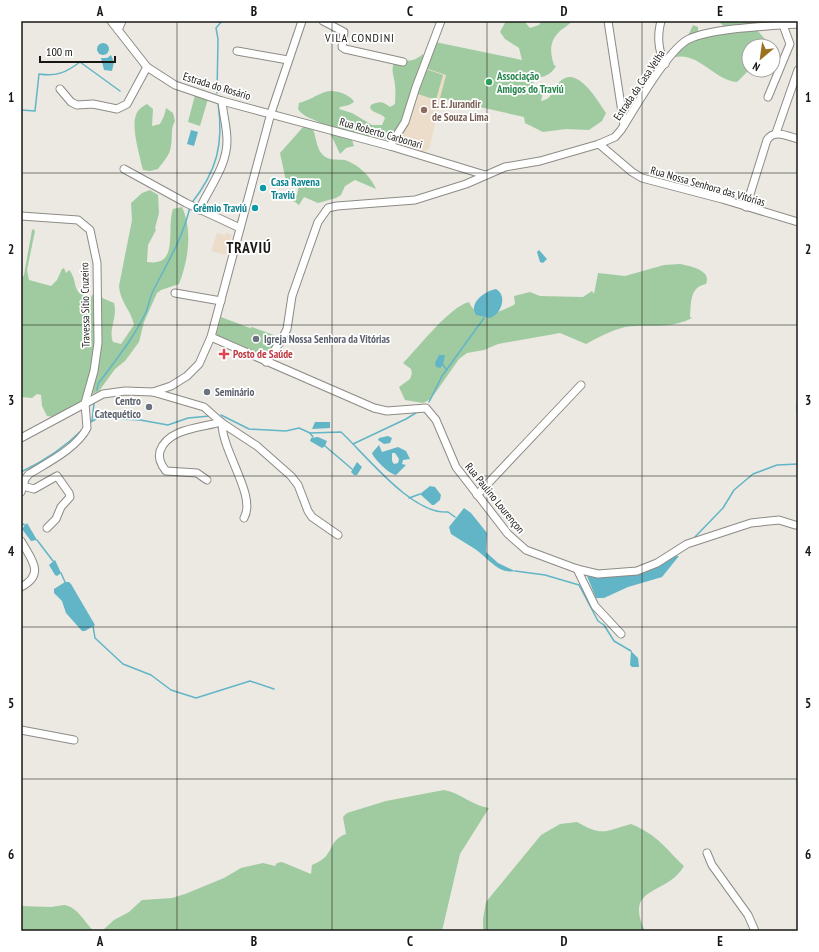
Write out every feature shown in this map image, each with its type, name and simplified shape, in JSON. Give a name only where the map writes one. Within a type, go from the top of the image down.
[{"type":"street","name":"Estrada do Rosário","points":[[111,21],[147,67],[175,84],[222,101],[271,113]]},
{"type":"street","points":[[118,30],[122,21]]},
{"type":"street","points":[[153,392],[171,386],[193,371],[205,355],[221,301],[271,113],[302,21]]},
{"type":"street","points":[[322,21],[344,32],[341,44],[345,49],[403,62]]},
{"type":"street","points":[[390,146],[405,122],[416,87],[441,21]]},
{"type":"street","points":[[608,21],[624,125]]},
{"type":"street","points":[[661,21],[659,44],[661,56],[665,64]]},
{"type":"street","name":"Estrada da Casa Velha","points":[[266,362],[279,345],[287,329],[292,296],[298,277],[318,222],[328,208],[344,205],[414,200],[466,184],[485,174],[505,167],[540,161],[596,145],[615,137],[665,64],[677,49],[688,40],[702,35],[742,29],[798,24]]},
{"type":"street","points":[[768,97],[790,44],[783,25]]},
{"type":"street","points":[[237,50],[288,60]]},
{"type":"street","points":[[60,89],[71,102],[77,105],[93,104],[117,109],[127,104],[147,67]]},
{"type":"street","points":[[776,133],[798,70]]},
{"type":"street","points":[[200,210],[219,171],[227,150],[228,140],[222,101]]},
{"type":"street","name":"Rua Roberto Carbonari","points":[[271,113],[485,174]]},
{"type":"street","points":[[746,207],[767,140],[770,135],[776,133],[798,139]]},
{"type":"street","name":"Rua Nossa Senhora das Vitórias","points":[[596,145],[642,178],[798,222]]},
{"type":"street","points":[[124,169],[200,210],[240,228]]},
{"type":"street","name":"Travessa Sítio Cruzeiro","points":[[21,216],[78,220],[90,230],[97,263],[98,342],[94,371],[85,403],[85,432],[57,456],[29,474],[25,479],[22,489]]},
{"type":"street","points":[[175,293],[221,301]]},
{"type":"street","name":"Rua Paulino Lourençon","points":[[211,337],[266,362],[381,410],[426,408],[436,420],[456,467],[500,525],[517,544],[526,550],[577,570],[598,574],[637,571],[650,567],[687,544],[751,523],[779,520],[795,525]]},
{"type":"street","points":[[477,495],[581,385]]},
{"type":"street","points":[[21,438],[85,403],[111,392],[125,390],[153,392],[204,407],[222,423],[257,446],[278,464],[298,485],[308,511],[312,517],[338,535]]},
{"type":"street","points":[[207,480],[197,473],[166,471],[160,460],[159,454],[165,441],[174,435],[200,426],[222,423]]},
{"type":"street","points":[[222,423],[222,434],[248,505],[244,518]]},
{"type":"street","points":[[22,489],[34,489],[57,476],[69,493],[70,497],[60,507],[56,519],[47,528]]},
{"type":"street","points":[[21,541],[36,570],[35,576],[30,582],[21,587]]},
{"type":"street","points":[[577,570],[595,606],[621,634]]},
{"type":"street","points":[[21,730],[74,740]]},
{"type":"street","points":[[707,853],[712,865],[748,916],[755,931]]},
{"type":"shaded area","name":"E. E. Jurandir de Souza Lima","points":[[425,68],[446,75],[430,146],[428,150],[420,152],[395,144]]},
{"type":"shaded area","points":[[226,232],[232,235],[225,255],[211,251],[217,233],[225,235]]},
{"type":"green space","points":[[506,21],[524,21],[530,28],[539,25],[541,21],[572,21],[559,32],[553,40],[551,48],[554,65],[556,66],[552,72],[547,75],[535,78],[532,89],[543,92],[541,101],[550,97],[558,84],[565,78],[572,77],[579,80],[592,92],[606,113],[602,121],[589,130],[566,129],[543,132],[525,123],[524,117],[440,98],[446,75],[425,68],[435,42],[522,60],[519,48],[505,39],[500,32]]},
{"type":"green space","points":[[718,21],[779,21],[757,28],[764,38],[741,38],[741,78],[737,82],[720,76],[691,58],[674,57],[687,38],[693,25],[698,27],[698,33],[728,30]]},
{"type":"green space","points":[[423,54],[421,77],[413,99],[392,140],[352,134],[351,137],[354,146],[346,148],[340,154],[327,129],[320,123],[302,114],[298,109],[299,103],[325,92],[332,91],[349,97],[354,102],[340,107],[339,109],[352,113],[372,125],[382,125],[385,118],[370,108],[371,105],[379,102],[390,107],[395,104],[394,64],[396,62],[420,57]]},
{"type":"green space","points":[[426,69],[443,75],[436,100],[418,94]]},
{"type":"green space","points":[[195,95],[208,99],[200,126],[188,122]]},
{"type":"green space","points":[[147,104],[153,109],[152,126],[160,124],[166,108],[173,113],[175,121],[173,124],[172,142],[168,155],[158,169],[150,171],[143,170],[136,142],[135,127],[137,113],[140,108]]},
{"type":"green space","points":[[304,126],[313,129],[318,147],[325,157],[345,160],[355,165],[374,184],[376,189],[355,180],[345,186],[341,195],[336,198],[318,203],[304,197],[299,205],[291,199],[297,195],[299,186],[288,184],[286,181],[280,153]]},
{"type":"green space","points":[[150,190],[158,195],[159,213],[155,228],[156,230],[148,245],[147,262],[157,262],[164,259],[168,253],[173,209],[182,207],[185,216],[188,246],[185,266],[179,284],[161,290],[157,293],[144,322],[139,342],[125,361],[115,369],[99,391],[87,396],[78,404],[53,417],[47,416],[42,406],[41,395],[37,394],[32,398],[21,397],[21,280],[24,275],[32,230],[33,229],[35,231],[27,270],[29,280],[51,286],[57,280],[62,269],[64,268],[66,273],[69,270],[74,279],[77,290],[84,296],[91,297],[93,294],[114,303],[115,313],[112,337],[113,342],[121,344],[134,325],[131,315],[121,297],[119,286],[132,220],[131,203],[142,193]]},
{"type":"green space","points":[[680,264],[703,272],[707,279],[706,284],[697,288],[692,296],[690,317],[692,318],[671,325],[629,326],[609,332],[586,344],[560,333],[498,344],[484,350],[467,353],[459,359],[431,399],[423,403],[405,400],[399,387],[410,379],[412,373],[411,369],[403,363],[434,328],[452,311],[461,305],[469,302],[478,312],[490,314],[515,304],[514,296],[530,292],[540,296],[583,297],[592,291],[594,294],[598,273],[625,276],[664,265]]},
{"type":"green space","points":[[221,317],[279,337],[270,351],[263,356],[216,336]]},
{"type":"green space","points":[[444,790],[483,807],[489,808],[460,854],[442,931],[102,931],[114,920],[129,912],[142,900],[172,898],[185,894],[224,878],[241,868],[263,863],[275,866],[277,863],[282,862],[311,874],[312,865],[324,858],[335,842],[341,836],[346,834],[343,817],[347,813],[386,801]]},
{"type":"green space","points":[[577,822],[593,830],[599,831],[631,824],[655,837],[684,866],[677,876],[650,892],[643,898],[639,906],[640,916],[645,931],[483,931],[483,919],[486,902],[541,835],[560,824]]},
{"type":"green space","points":[[64,905],[69,906],[77,912],[94,931],[21,931],[21,906],[51,907]]},
{"type":"water","points":[[101,43],[105,43],[109,49],[105,55],[101,55],[97,51],[97,47]]},
{"type":"water","points":[[111,55],[114,62],[112,71],[104,70],[101,58],[107,58]]},
{"type":"water","points":[[191,130],[198,132],[194,146],[187,144]]},
{"type":"water","points":[[539,250],[547,259],[543,263],[540,262],[537,252]]},
{"type":"water","points":[[496,289],[502,296],[502,305],[497,313],[490,318],[476,315],[474,306],[479,298],[487,292]]},
{"type":"water","points":[[439,355],[445,355],[443,365],[440,368],[436,367],[435,363]]},
{"type":"water","points":[[315,422],[330,422],[330,428],[312,429]]},
{"type":"water","points":[[388,436],[392,438],[390,443],[384,444],[378,440],[379,438]]},
{"type":"water","points":[[318,437],[327,441],[325,446],[322,448],[310,441],[311,438]]},
{"type":"water","points":[[379,445],[382,452],[398,447],[406,451],[410,459],[403,460],[402,464],[406,465],[396,475],[382,466],[372,453]],"holes":[[[392,453],[395,453],[399,459],[398,463],[394,464],[392,461]]]},
{"type":"water","points":[[357,462],[362,467],[357,475],[354,475],[351,472]]},
{"type":"water","points":[[430,486],[435,487],[441,495],[440,500],[434,505],[432,505],[420,494]]},
{"type":"water","points":[[464,508],[471,513],[487,533],[486,552],[498,563],[515,571],[509,572],[498,568],[475,549],[451,534],[449,527]]},
{"type":"water","points":[[27,523],[37,540],[31,541],[22,529]]},
{"type":"water","points":[[672,556],[679,556],[662,577],[628,587],[604,598],[596,598],[587,576],[612,577],[631,575],[654,568]]},
{"type":"water","points":[[55,560],[61,573],[57,576],[49,565]]},
{"type":"water","points":[[65,582],[69,582],[71,584],[95,625],[85,631],[82,631],[66,613],[62,601],[54,593],[54,589]]},
{"type":"water","points":[[631,651],[638,658],[639,667],[632,667],[630,665]]},
{"type":"waterway","points":[[217,93],[218,39],[216,28],[222,21]]},
{"type":"waterway","points":[[21,110],[35,111],[39,74],[51,75],[61,73],[80,62],[120,91]]},
{"type":"waterway","points":[[191,204],[200,192],[213,168],[219,144],[220,118],[218,103]]},
{"type":"waterway","points":[[97,390],[98,384],[124,349],[141,322],[153,292],[179,239],[190,207]]},
{"type":"waterway","points":[[429,402],[442,376],[484,318]]},
{"type":"waterway","points":[[443,365],[447,370]]},
{"type":"waterway","points":[[92,421],[94,403]]},
{"type":"waterway","points":[[797,404],[798,418]]},
{"type":"waterway","points":[[353,444],[406,419],[419,411]]},
{"type":"waterway","points":[[221,415],[249,429],[286,431],[299,428],[310,433],[341,432],[390,482],[405,494],[420,504],[434,510],[448,512],[455,517]]},
{"type":"waterway","points":[[89,423],[96,419],[105,418],[140,420],[168,425],[188,418],[210,416]]},
{"type":"waterway","points":[[21,472],[53,454],[82,430]]},
{"type":"waterway","points":[[310,433],[313,437]]},
{"type":"waterway","points":[[325,446],[352,469]]},
{"type":"waterway","points":[[693,539],[723,508],[734,490],[753,474],[777,465],[798,464]]},
{"type":"waterway","points":[[409,498],[420,494]]},
{"type":"waterway","points":[[37,540],[53,561]]},
{"type":"waterway","points":[[515,571],[545,575],[579,585],[598,621],[604,625],[614,641],[631,651]]},
{"type":"waterway","points":[[61,573],[65,582]]},
{"type":"waterway","points":[[93,626],[95,638],[123,664],[151,675],[171,690],[196,698],[250,681],[274,689]]},
{"type":"place","name":"Associação Amigos do Traviú","points":[[489,82]]},
{"type":"place","name":"E. E. Jurandir de Souza Lima","points":[[424,110]]},
{"type":"place","name":"Casa Ravena Traviú","points":[[263,188]]},
{"type":"place","name":"Grêmio Traviú","points":[[255,208]]},
{"type":"place","name":"Igreja Nossa Senhora da Vitórias","points":[[256,339]]},
{"type":"place","name":"Posto de Saúde","points":[[224,354]]},
{"type":"place","name":"Seminário","points":[[207,392]]},
{"type":"place","name":"Centro Catequético","points":[[149,407]]},
{"type":"district","name":"VILA CONDINI","points":[[360,38]]},
{"type":"district","name":"TRAVIÚ","points":[[249,248]]}]
